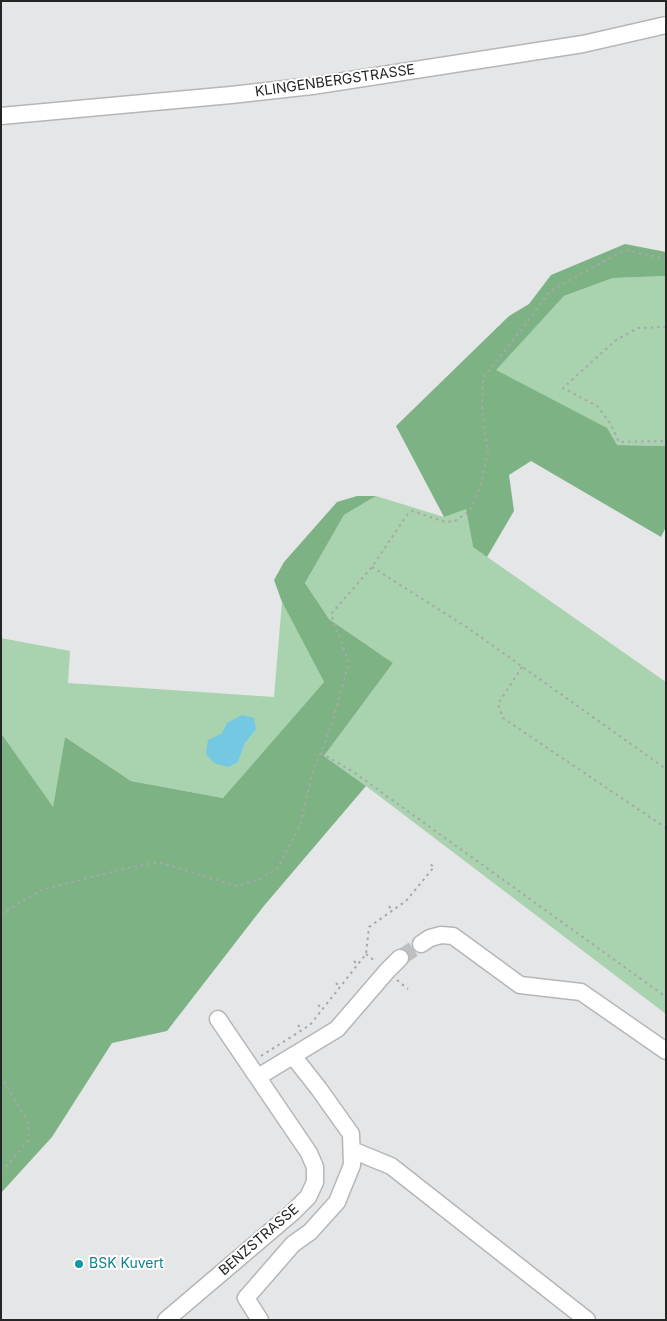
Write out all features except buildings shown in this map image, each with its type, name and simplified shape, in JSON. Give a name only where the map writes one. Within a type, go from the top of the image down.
[{"type":"street","name":"KLINGENBERGSTRASSE","points":[[1,116],[312,86],[583,44],[666,25]]},
{"type":"street","points":[[421,944],[430,938],[441,935],[453,936],[520,985],[581,992],[666,1051]]},
{"type":"street","points":[[253,1070],[293,1056],[337,1029],[400,958]]},
{"type":"street","name":"BENZSTRASSE","points":[[166,1320],[292,1213],[308,1197],[315,1182],[315,1167],[309,1154],[218,1019]]},
{"type":"street","points":[[260,1320],[246,1298],[293,1244],[310,1232],[338,1202],[352,1165],[351,1134],[293,1056]]},
{"type":"street","points":[[352,1150],[391,1166],[586,1320]]},
{"type":"street","points":[[292,1213],[310,1232]]},
{"type":"path","points":[[1,914],[41,890],[158,862],[237,886],[260,879],[277,869],[300,826],[313,770],[322,753],[349,664],[331,614],[372,567],[407,514],[412,511],[442,521],[453,522],[470,510],[481,484],[488,452],[482,410],[483,378],[533,316],[550,291],[625,250],[666,259]]},
{"type":"path","points":[[666,327],[638,328],[616,340],[563,388],[597,406],[610,423],[619,442],[666,441]]},
{"type":"path","points":[[372,567],[468,628],[666,769]]},
{"type":"path","points":[[522,667],[498,704],[503,718],[666,828]]},
{"type":"path","points":[[322,753],[352,772],[666,997]]},
{"type":"path","points":[[253,1070],[310,1025],[366,954],[369,927],[406,901],[434,867],[430,864]]},
{"type":"path","points":[[412,886],[416,889]]},
{"type":"path","points":[[389,906],[392,911]]},
{"type":"path","points":[[366,924],[369,927]]},
{"type":"path","points":[[354,961],[358,965]]},
{"type":"path","points":[[398,980],[408,989]]},
{"type":"path","points":[[336,983],[340,987]]},
{"type":"path","points":[[318,1005],[323,1009]]},
{"type":"path","points":[[298,1025],[302,1030]]},
{"type":"path","points":[[1,1076],[29,1124],[28,1141],[1,1172]]},
{"type":"green space","points":[[625,244],[666,252],[666,276],[613,278],[564,296],[496,370],[607,428],[617,445],[666,446],[666,527],[661,537],[531,461],[509,475],[514,511],[487,557],[473,547],[466,509],[444,517],[396,426],[509,316],[529,304],[551,275]]},
{"type":"green space","points":[[666,276],[666,446],[617,445],[495,370],[564,296],[613,278]]},
{"type":"green space","points":[[357,496],[376,496],[344,515],[305,583],[329,619],[393,663],[324,756],[366,786],[263,907],[167,1031],[112,1043],[52,1137],[1,1193],[1,733],[53,807],[65,737],[131,781],[223,798],[324,682],[282,602],[274,580],[284,562],[337,502]]},
{"type":"green space","points":[[376,496],[444,517],[466,508],[473,547],[666,682],[666,1014],[324,756],[393,663],[329,619],[305,583],[344,515]]},
{"type":"green space","points":[[282,602],[324,682],[223,798],[131,781],[65,737],[53,808],[1,733],[1,638],[70,651],[68,683],[274,697]],"holes":[[[256,730],[245,743],[238,762],[209,740],[222,733]]]},
{"type":"water","points":[[242,715],[254,718],[256,730],[245,743],[238,762],[228,767],[214,763],[206,754],[208,740],[222,733],[227,723]]},
{"type":"tunnel","points":[[400,958],[421,944]]},
{"type":"place","name":"BSK Kuvert","points":[[79,1264]]}]
